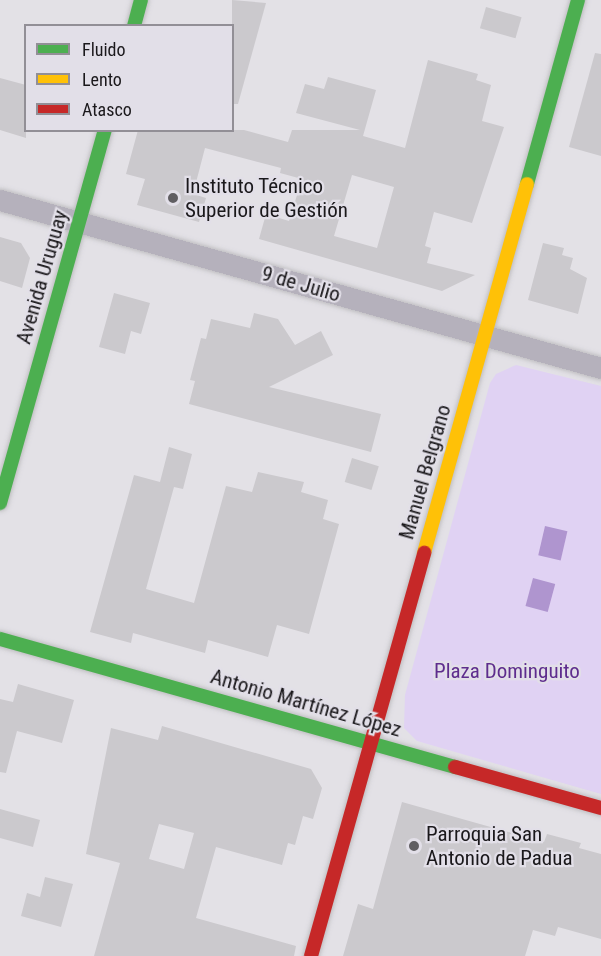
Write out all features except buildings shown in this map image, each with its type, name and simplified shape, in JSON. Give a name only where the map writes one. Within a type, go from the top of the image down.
[{"type":"street","points":[[135,24],[141,0]]},
{"type":"street","name":"Manuel Belgrano","points":[[312,956],[578,0]]},
{"type":"street","name":"Avenida Uruguay","points":[[0,503],[104,132]]},
{"type":"street","name":"9 de Julio","points":[[0,200],[601,368]]},
{"type":"street","name":"Antonio Martínez López","points":[[0,639],[601,808]]},
{"type":"green space","name":"Plaza Dominguito","points":[[516,365],[601,386],[601,794],[417,741],[404,728],[405,695],[490,383],[496,374]]},
{"type":"shaded area","points":[[545,526],[567,531],[561,560],[538,555]]},
{"type":"shaded area","points":[[533,578],[555,584],[548,612],[525,606]]},
{"type":"traffic: fast","points":[[135,24],[141,0]]},
{"type":"traffic: fast","points":[[527,184],[578,0]]},
{"type":"traffic: fast","points":[[0,503],[104,132]]},
{"type":"traffic: fast","points":[[0,639],[455,767]]},
{"type":"traffic: slow","points":[[424,553],[527,184]]},
{"type":"traffic: jam","points":[[311,956],[424,553]]},
{"type":"traffic: jam","points":[[455,767],[601,808]]},
{"type":"place","name":"Instituto Técnico Superior de Gestión","points":[[173,198]]},
{"type":"place","name":"Parroquia San Antonio de Padua","points":[[414,846]]}]
